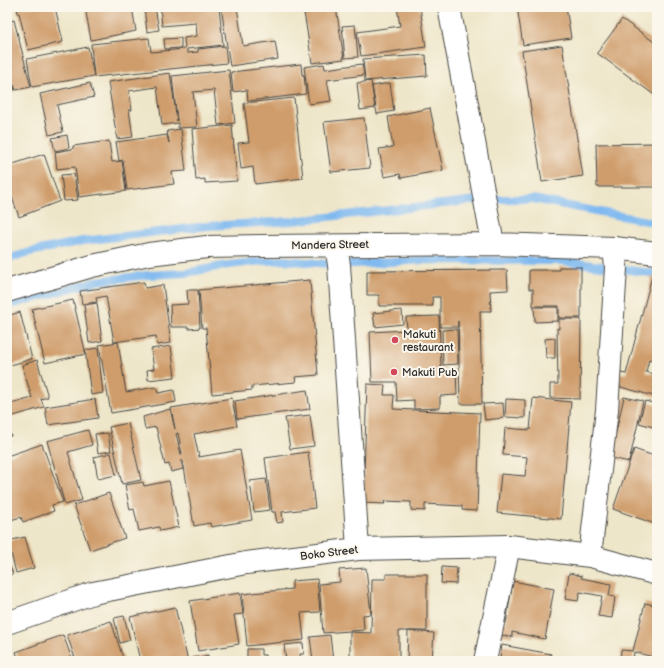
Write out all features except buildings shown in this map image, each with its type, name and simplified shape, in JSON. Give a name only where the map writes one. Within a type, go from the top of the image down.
[{"type":"street","points":[[449,7],[493,244]]},
{"type":"street","name":"Mandera Street","points":[[7,291],[92,266],[149,254],[207,247],[493,244],[614,248],[657,253]]},
{"type":"street","points":[[336,246],[340,280],[358,549]]},
{"type":"street","points":[[590,556],[607,410],[616,268],[614,248]]},
{"type":"street","points":[[485,661],[510,546]]},
{"type":"street","name":"Boko Street","points":[[7,623],[93,594],[246,563],[358,549],[510,546],[590,556],[657,574]]},
{"type":"waterway","points":[[7,259],[30,252],[83,241],[207,226],[293,221],[486,199],[533,199],[657,223]]},
{"type":"waterway","points":[[7,306],[97,281],[148,275],[186,273],[222,266],[284,260],[339,265],[424,260],[562,261],[657,274]]},
{"type":"place","name":"Makuti restaurant","points":[[395,340]]},
{"type":"place","name":"Makuti Pub","points":[[394,372]]}]
